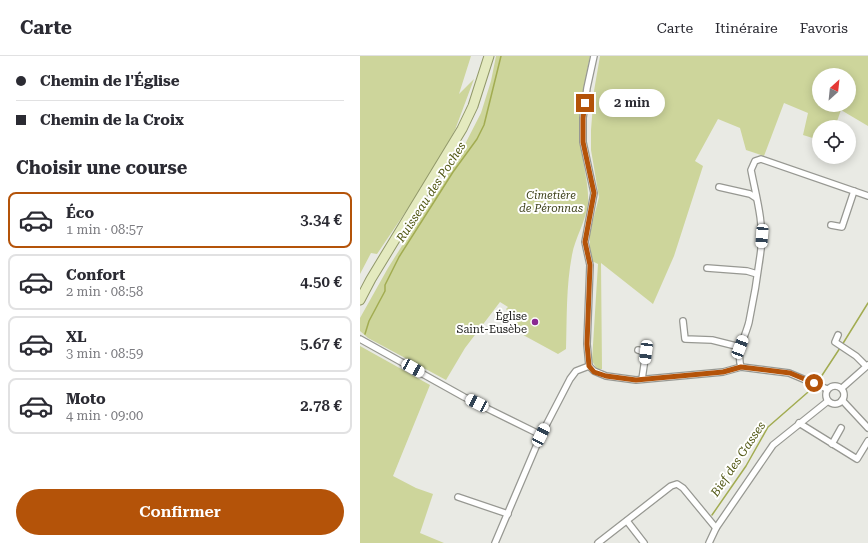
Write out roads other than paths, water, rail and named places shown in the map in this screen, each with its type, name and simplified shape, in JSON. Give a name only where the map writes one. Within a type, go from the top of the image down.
[{"type":"main road","points":[[360,300],[371,279],[462,129],[473,106],[489,56]]},
{"type":"street","points":[[594,56],[587,88],[583,118],[583,142],[594,193],[585,242],[590,265],[587,344],[589,366],[594,372],[622,379],[679,377],[723,372],[741,367],[790,373],[827,389]]},
{"type":"street","points":[[741,367],[739,359],[740,347],[748,325],[762,236],[751,170],[755,161],[761,159],[868,196]]},
{"type":"street","points":[[719,187],[750,194],[756,198]]},
{"type":"street","points":[[831,225],[842,227],[854,191]]},
{"type":"street","points":[[707,268],[747,271],[757,274]]},
{"type":"street","points":[[682,321],[685,339],[712,340],[740,347]]},
{"type":"street","points":[[838,335],[835,342],[867,365],[842,388]]},
{"type":"street","points":[[360,339],[464,397],[541,435]]},
{"type":"street","points":[[638,350],[646,352],[642,379]]},
{"type":"street","points":[[495,543],[541,435],[570,379],[576,371],[589,366]]},
{"type":"street","points":[[827,389],[834,385],[842,388]]},
{"type":"street","points":[[827,389],[826,395],[828,401],[835,404],[842,400],[844,394],[842,388]]},
{"type":"street","points":[[842,400],[868,428]]},
{"type":"street","points":[[708,543],[716,528],[773,445],[828,401]]},
{"type":"street","points":[[799,423],[857,458],[868,440]]},
{"type":"street","points":[[832,444],[841,428]]},
{"type":"street","points":[[598,543],[671,486],[678,484],[716,528]]},
{"type":"street","points":[[458,497],[508,514]]},
{"type":"street","points":[[626,521],[644,543]]},
{"type":"waterway","name":"Ruisseau des Poches","points":[[365,334],[369,321],[385,291],[385,285],[399,257],[453,172],[477,139],[484,125],[501,56]]},
{"type":"waterway","name":"Bief des Gasses","points":[[842,345],[868,303]]},
{"type":"waterway","name":"Bief des Gasses","points":[[817,383],[840,348]]},
{"type":"waterway","name":"Bief des Gasses","points":[[712,515],[746,466],[768,427],[815,386]]},
{"type":"place","name":"Église Saint-Eusèbe","points":[[535,322]]},
{"type":"park label","name":"Cimetière de Péronnas","points":[[551,201]]}]
